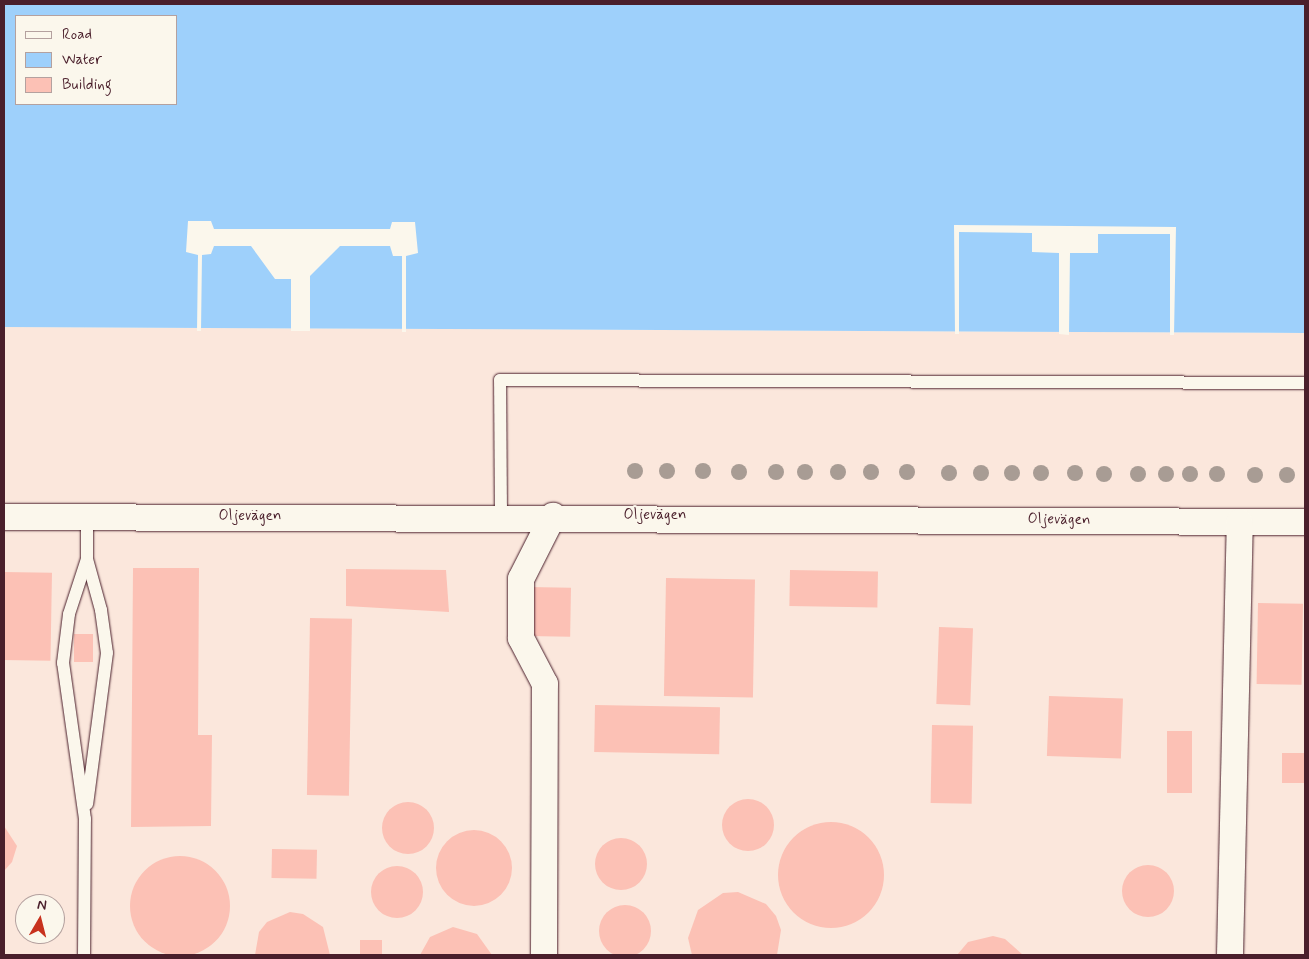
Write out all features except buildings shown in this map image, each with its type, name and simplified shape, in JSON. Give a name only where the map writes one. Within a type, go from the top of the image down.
[{"type":"street","name":"Oljevägen","points":[[4,516],[553,516],[1305,522]]},
{"type":"street","points":[[544,955],[545,684],[521,638],[521,580],[553,516]]},
{"type":"street","points":[[1230,955],[1240,522]]},
{"type":"lane","points":[[502,516],[500,380],[1305,383]]},
{"type":"lane","points":[[84,955],[85,819],[106,653],[101,610],[87,559],[87,517]]},
{"type":"lane","points":[[85,819],[63,663],[69,614],[87,559]]},
{"type":"shaded area","points":[[4,327],[1305,333],[1305,955],[4,955]]},
{"type":"water","points":[[4,4],[1305,4],[1305,333],[4,327]]},
{"type":"pier","points":[[188,221],[211,221],[214,229],[390,229],[392,222],[415,222],[418,253],[406,256],[406,332],[402,332],[402,256],[393,256],[390,246],[340,246],[310,276],[310,331],[291,331],[291,279],[275,279],[251,246],[214,246],[211,254],[202,255],[201,331],[197,331],[198,255],[186,252]]},
{"type":"pier","points":[[954,225],[1176,227],[1174,335],[1170,335],[1170,234],[1098,234],[1098,253],[1070,253],[1069,335],[1059,334],[1059,253],[1032,252],[1032,233],[959,232],[959,334],[955,334]]}]
